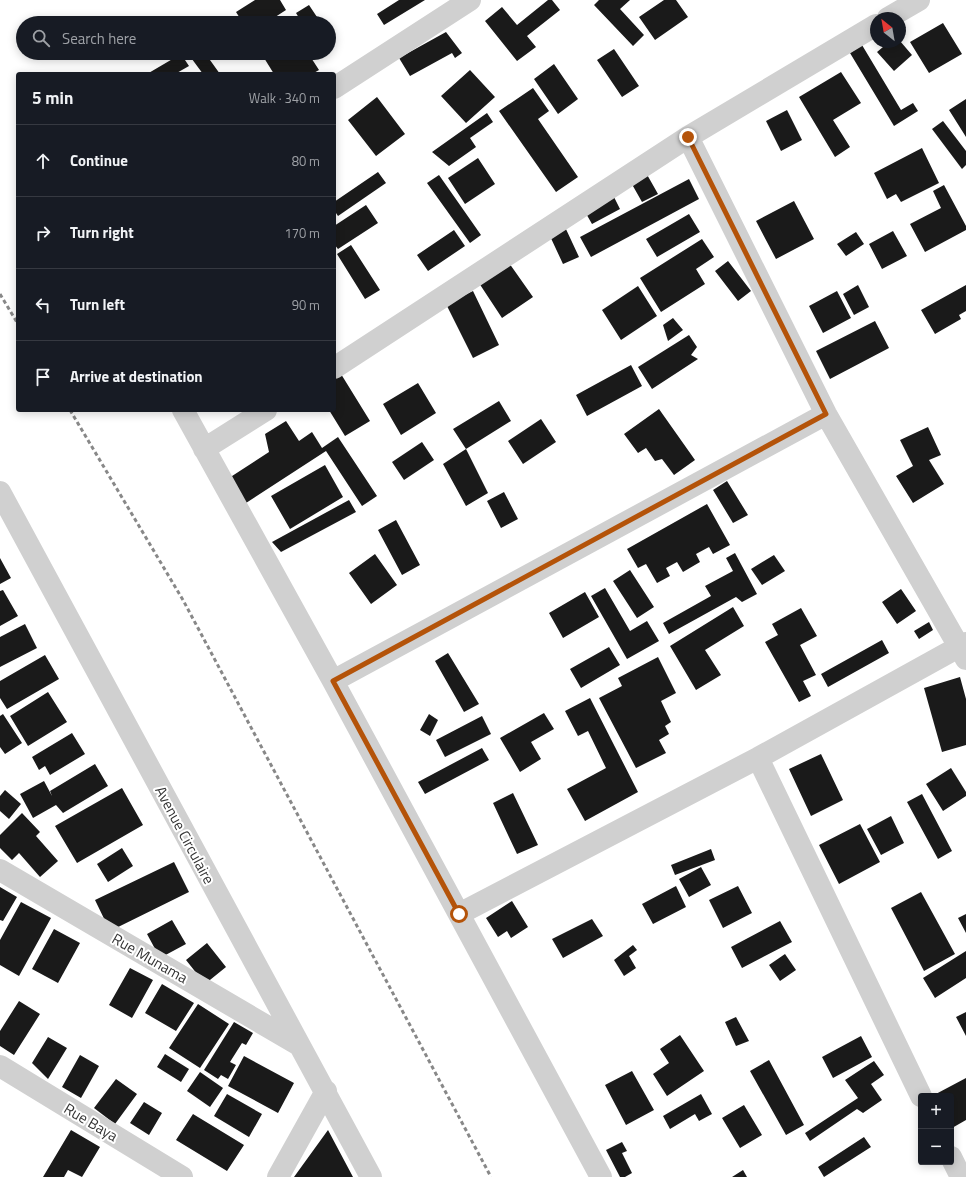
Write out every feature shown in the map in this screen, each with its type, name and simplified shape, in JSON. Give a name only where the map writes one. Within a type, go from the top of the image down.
[{"type":"street","points":[[336,87],[470,0]]},
{"type":"street","points":[[898,12],[918,0]]},
{"type":"street","points":[[336,367],[688,137],[870,29]]},
{"type":"street","points":[[459,914],[964,650],[826,414],[688,137]]},
{"type":"street","points":[[184,412],[333,681],[601,1177]]},
{"type":"street","points":[[204,449],[263,412]]},
{"type":"street","points":[[333,681],[826,414]]},
{"type":"street","name":"Avenue Circulaire","points":[[0,492],[299,1045],[326,1091],[371,1177]]},
{"type":"street","points":[[758,758],[920,1093]]},
{"type":"street","name":"Rue Munama","points":[[0,870],[299,1045]]},
{"type":"street","name":"Rue Baya","points":[[0,1066],[182,1177]]},
{"type":"street","points":[[278,1177],[326,1091]]},
{"type":"street","points":[[954,1164],[960,1177]]},
{"type":"building","points":[[255,0],[280,0],[286,10],[277,16],[239,16],[236,12]]},
{"type":"building","points":[[399,0],[425,0],[384,25],[377,14]]},
{"type":"building","points":[[548,0],[552,0],[560,10],[527,36],[536,47],[517,61],[485,21],[502,7],[517,25]]},
{"type":"building","points":[[599,0],[630,0],[620,9],[644,35],[633,46],[594,5]]},
{"type":"building","points":[[664,0],[676,0],[688,17],[655,40],[639,17]]},
{"type":"building","points":[[309,5],[316,16],[298,16],[296,13]]},
{"type":"building","points":[[943,23],[962,54],[929,73],[910,42]]},
{"type":"building","points":[[446,32],[462,53],[455,58],[452,53],[410,76],[399,58]]},
{"type":"building","points":[[862,45],[901,110],[913,103],[918,111],[894,126],[850,53]]},
{"type":"building","points":[[882,48],[906,48],[912,55],[894,71],[877,52]]},
{"type":"building","points":[[614,49],[639,86],[622,97],[597,60]]},
{"type":"building","points":[[171,60],[185,60],[189,66],[178,72],[150,72]]},
{"type":"building","points":[[193,60],[210,60],[219,72],[202,72]]},
{"type":"building","points":[[265,60],[313,60],[319,70],[316,72],[273,72]]},
{"type":"building","points":[[554,64],[578,99],[558,114],[534,79]]},
{"type":"building","points":[[470,70],[495,97],[466,123],[441,96]]},
{"type":"building","points":[[841,72],[861,103],[833,120],[850,147],[835,157],[799,97]]},
{"type":"building","points":[[533,88],[549,111],[538,119],[578,177],[556,192],[499,111]]},
{"type":"building","points":[[377,97],[405,134],[376,156],[348,120]]},
{"type":"building","points":[[966,99],[966,137],[949,110]]},
{"type":"building","points":[[787,110],[802,140],[781,151],[766,121]]},
{"type":"building","points":[[487,113],[493,122],[470,138],[476,147],[449,166],[432,152]]},
{"type":"building","points":[[943,121],[966,151],[966,165],[962,169],[932,129]]},
{"type":"building","points":[[922,148],[939,183],[901,202],[896,194],[887,199],[874,173]]},
{"type":"building","points":[[478,158],[495,184],[465,204],[448,178]]},
{"type":"building","points":[[645,171],[658,194],[642,202],[629,179]]},
{"type":"building","points":[[378,172],[386,183],[338,216],[336,213],[336,201]]},
{"type":"building","points":[[439,175],[481,235],[470,243],[427,183]]},
{"type":"building","points":[[689,179],[699,199],[591,257],[580,237]]},
{"type":"building","points":[[944,185],[966,226],[966,230],[925,252],[910,224],[941,208],[933,191]]},
{"type":"building","points":[[613,195],[620,209],[592,224],[584,210]]},
{"type":"building","points":[[794,201],[814,239],[776,259],[756,221]]},
{"type":"building","points":[[366,205],[378,223],[338,249],[336,246],[336,225]]},
{"type":"building","points":[[689,214],[700,232],[657,257],[646,239]]},
{"type":"building","points":[[565,227],[579,257],[563,264],[549,234]]},
{"type":"building","points":[[454,230],[465,246],[428,271],[417,255]]},
{"type":"building","points":[[893,231],[907,256],[882,269],[869,244]]},
{"type":"building","points":[[856,232],[864,244],[846,256],[837,244]]},
{"type":"building","points":[[702,239],[714,257],[696,269],[705,284],[661,312],[640,278]]},
{"type":"building","points":[[351,245],[380,290],[365,299],[337,254]]},
{"type":"building","points":[[507,260],[533,297],[502,318],[477,280]]},
{"type":"building","points":[[728,261],[751,291],[738,301],[715,271]]},
{"type":"building","points":[[858,285],[869,307],[854,315],[843,294]]},
{"type":"building","points":[[966,285],[966,311],[959,315],[961,319],[935,334],[921,310]]},
{"type":"building","points":[[638,286],[657,316],[621,340],[602,310]]},
{"type":"building","points":[[473,291],[499,345],[473,358],[446,304]]},
{"type":"building","points":[[837,291],[851,318],[823,333],[809,306]]},
{"type":"building","points":[[673,318],[683,330],[668,341],[663,325]]},
{"type":"building","points":[[875,321],[889,348],[830,379],[816,351]]},
{"type":"building","points":[[689,335],[697,347],[691,355],[698,359],[652,389],[638,367]]},
{"type":"building","points":[[631,365],[642,386],[587,416],[576,395]]},
{"type":"building","points":[[341,374],[370,421],[345,436],[330,412],[336,412],[336,377]]},
{"type":"building","points":[[418,383],[436,413],[401,435],[383,404]]},
{"type":"building","points":[[499,401],[511,421],[466,449],[453,429]]},
{"type":"building","points":[[659,409],[695,460],[674,475],[662,459],[655,461],[646,448],[638,453],[624,434]]},
{"type":"building","points":[[541,419],[556,442],[523,464],[508,441]]},
{"type":"building","points":[[286,421],[299,441],[312,432],[322,448],[338,437],[377,496],[362,506],[326,451],[246,503],[229,478],[269,452],[265,434]]},
{"type":"building","points":[[928,427],[941,455],[929,460],[944,484],[913,503],[896,476],[913,466],[900,440]]},
{"type":"building","points":[[422,442],[434,460],[404,480],[392,462]]},
{"type":"building","points":[[466,449],[488,493],[466,506],[443,464]]},
{"type":"building","points":[[325,465],[343,497],[290,529],[271,496]]},
{"type":"building","points":[[727,481],[748,515],[733,523],[713,490]]},
{"type":"building","points":[[504,492],[518,519],[501,528],[487,501]]},
{"type":"building","points":[[349,500],[356,512],[281,552],[272,542]]},
{"type":"building","points":[[707,504],[730,545],[713,554],[709,547],[696,554],[700,562],[683,572],[677,562],[666,568],[670,576],[657,583],[646,564],[638,568],[627,549]]},
{"type":"building","points":[[396,520],[420,565],[402,575],[378,530]]},
{"type":"building","points":[[735,553],[757,594],[742,602],[736,597],[669,634],[663,623],[711,596],[705,586],[733,571],[726,558]]},
{"type":"building","points":[[375,554],[397,585],[371,604],[349,573]]},
{"type":"building","points":[[774,555],[785,571],[762,585],[751,569]]},
{"type":"building","points":[[0,558],[11,578],[0,584]]},
{"type":"building","points":[[630,570],[654,607],[637,618],[613,581]]},
{"type":"building","points":[[605,588],[630,631],[647,621],[659,641],[627,659],[591,596]]},
{"type":"building","points":[[901,589],[916,611],[897,624],[882,602]]},
{"type":"building","points":[[3,590],[18,616],[0,626],[0,591]]},
{"type":"building","points":[[585,592],[599,617],[563,638],[549,613]]},
{"type":"building","points":[[733,607],[744,626],[705,650],[721,675],[696,690],[670,646]]},
{"type":"building","points":[[801,608],[817,636],[800,645],[816,675],[803,681],[811,696],[799,702],[765,642],[778,635],[772,624]]},
{"type":"building","points":[[929,622],[933,630],[919,639],[914,631]]},
{"type":"building","points":[[25,624],[37,648],[0,667],[0,637]]},
{"type":"building","points":[[882,640],[889,653],[828,687],[821,674]]},
{"type":"building","points":[[609,647],[620,665],[581,688],[570,669]]},
{"type":"building","points":[[448,653],[479,704],[464,712],[435,661]]},
{"type":"building","points":[[45,655],[59,679],[7,709],[0,698],[0,681]]},
{"type":"building","points":[[658,657],[676,693],[661,701],[671,722],[665,726],[669,734],[659,740],[666,753],[636,768],[599,698],[622,686],[618,678]]},
{"type":"building","points":[[960,677],[966,699],[966,745],[942,752],[924,688]]},
{"type":"building","points":[[48,692],[67,722],[28,746],[10,716]]},
{"type":"building","points":[[590,698],[638,792],[585,821],[567,789],[606,768],[588,731],[578,736],[565,711]]},
{"type":"building","points":[[544,713],[554,729],[531,742],[541,759],[520,772],[500,738]]},
{"type":"building","points":[[3,714],[22,743],[5,754],[0,747],[0,716]]},
{"type":"building","points":[[429,714],[438,720],[430,736],[420,730]]},
{"type":"building","points":[[482,716],[491,734],[445,757],[436,740]]},
{"type":"building","points":[[72,733],[85,754],[50,775],[45,766],[39,770],[32,757]]},
{"type":"building","points":[[482,748],[489,760],[425,794],[418,782]]},
{"type":"building","points":[[821,754],[843,800],[811,816],[789,769]]},
{"type":"building","points":[[95,764],[108,786],[63,813],[56,805],[33,818],[20,794],[44,781],[52,796],[50,791]]},
{"type":"building","points":[[951,768],[966,792],[966,796],[943,811],[926,784]]},
{"type":"building","points":[[122,788],[143,825],[77,863],[55,826]]},
{"type":"building","points":[[5,790],[21,804],[9,819],[0,811],[0,796]]},
{"type":"building","points":[[513,793],[538,845],[517,854],[493,803]]},
{"type":"building","points":[[922,794],[952,851],[938,859],[907,802]]},
{"type":"building","points":[[22,813],[40,832],[36,836],[58,861],[40,877],[19,853],[12,860],[0,848],[0,835]]},
{"type":"building","points":[[891,816],[904,843],[881,855],[867,829]]},
{"type":"building","points":[[860,824],[880,862],[839,884],[819,845]]},
{"type":"building","points":[[122,848],[133,866],[108,882],[97,864]]},
{"type":"building","points":[[711,849],[715,860],[675,875],[671,865]]},
{"type":"building","points":[[174,862],[189,892],[110,931],[95,900]]},
{"type":"building","points":[[701,867],[711,885],[689,897],[679,879]]},
{"type":"building","points":[[676,886],[686,907],[653,924],[642,904]]},
{"type":"building","points":[[738,886],[752,913],[723,928],[709,900]]},
{"type":"building","points":[[0,887],[17,897],[3,921],[0,920]]},
{"type":"building","points":[[921,892],[955,954],[924,971],[891,908]]},
{"type":"building","points":[[512,901],[528,927],[511,938],[507,931],[498,937],[486,918]]},
{"type":"building","points":[[21,902],[51,918],[19,976],[0,965],[0,940]]},
{"type":"building","points":[[966,914],[966,933],[958,918]]},
{"type":"building","points":[[592,919],[603,936],[563,958],[552,939]]},
{"type":"building","points":[[172,920],[186,944],[160,958],[147,934]]},
{"type":"building","points":[[780,921],[792,942],[742,968],[731,947]]},
{"type":"building","points":[[54,929],[80,943],[58,983],[32,969]]},
{"type":"building","points":[[207,943],[226,967],[205,984],[186,960]]},
{"type":"building","points":[[633,945],[637,950],[629,956],[636,968],[624,976],[614,960]]},
{"type":"building","points":[[966,951],[966,978],[935,998],[923,978]]},
{"type":"building","points":[[785,954],[796,970],[780,981],[769,965]]},
{"type":"building","points":[[130,968],[153,980],[132,1018],[109,1005]]},
{"type":"building","points":[[162,984],[194,1003],[176,1031],[145,1013]]},
{"type":"building","points":[[19,1001],[40,1014],[14,1055],[0,1046],[0,1031]]},
{"type":"building","points":[[198,1004],[229,1024],[200,1068],[169,1048]]},
{"type":"building","points":[[966,1012],[966,1036],[956,1017]]},
{"type":"building","points":[[736,1017],[749,1041],[736,1046],[725,1022]]},
{"type":"building","points":[[234,1022],[253,1033],[246,1045],[242,1043],[230,1062],[236,1065],[228,1079],[221,1075],[218,1079],[204,1070]]},
{"type":"building","points":[[680,1035],[704,1071],[667,1096],[653,1074],[669,1063],[660,1049]]},
{"type":"building","points":[[861,1036],[872,1057],[833,1078],[822,1057]]},
{"type":"building","points":[[48,1037],[67,1048],[48,1079],[32,1063]]},
{"type":"building","points":[[165,1054],[189,1069],[181,1082],[157,1067]]},
{"type":"building","points":[[80,1055],[99,1066],[81,1098],[62,1087]]},
{"type":"building","points":[[244,1056],[294,1083],[278,1113],[228,1086]]},
{"type":"building","points":[[769,1060],[804,1125],[786,1135],[750,1071]]},
{"type":"building","points":[[874,1061],[884,1075],[871,1084],[882,1100],[863,1113],[857,1109],[810,1141],[805,1133],[858,1098],[845,1080]]},
{"type":"building","points":[[632,1071],[654,1110],[626,1125],[605,1085]]},
{"type":"building","points":[[200,1072],[223,1088],[210,1107],[187,1091]]},
{"type":"building","points":[[966,1078],[966,1120],[954,1127],[954,1093],[938,1093]]},
{"type":"building","points":[[116,1079],[137,1094],[115,1124],[94,1108]]},
{"type":"building","points":[[227,1094],[262,1114],[249,1137],[214,1116]]},
{"type":"building","points":[[701,1094],[712,1114],[699,1121],[695,1114],[670,1129],[663,1116]]},
{"type":"building","points":[[144,1102],[162,1113],[149,1135],[130,1123]]},
{"type":"building","points":[[744,1105],[762,1135],[740,1148],[722,1118]]},
{"type":"building","points":[[193,1114],[244,1145],[227,1171],[176,1140]]},
{"type":"building","points":[[71,1130],[100,1147],[82,1177],[68,1170],[64,1177],[43,1177]]},
{"type":"building","points":[[328,1130],[353,1177],[294,1177]]},
{"type":"building","points":[[864,1137],[871,1147],[824,1177],[818,1167]]},
{"type":"building","points":[[622,1142],[627,1151],[622,1153],[632,1173],[625,1177],[620,1177],[606,1150]]},
{"type":"building","points":[[743,1170],[747,1177],[732,1177]]},
{"type":"railway","points":[[0,294],[16,321]]},
{"type":"railway","points":[[71,412],[183,600],[491,1177]]},
{"type":"route","points":[[459,914],[333,681],[826,414],[688,137]]}]
